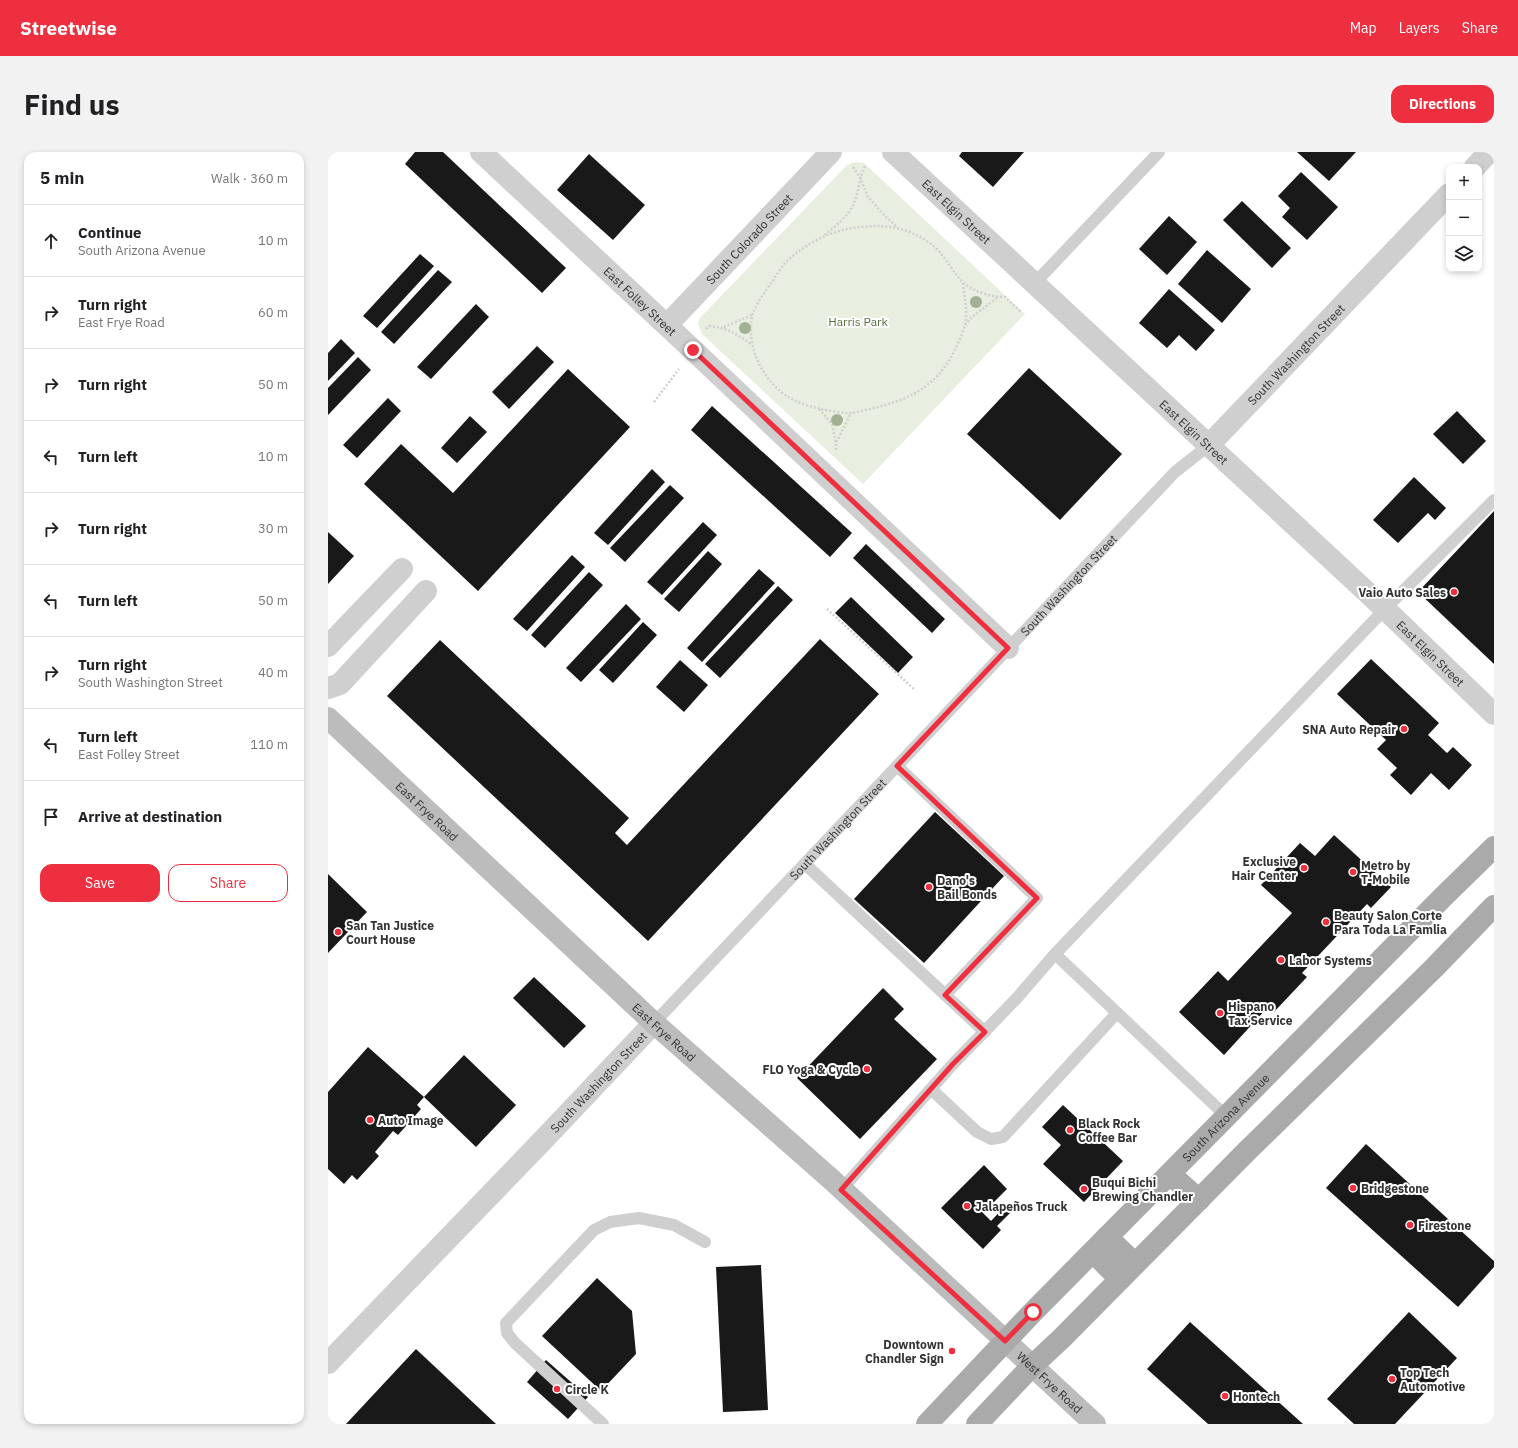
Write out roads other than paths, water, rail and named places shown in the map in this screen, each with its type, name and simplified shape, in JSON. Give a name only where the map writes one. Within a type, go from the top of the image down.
[{"type":"main road","name":"South Arizona Avenue","points":[[927,1424],[1005,1341],[1100,1244],[1443,896],[1494,847]]},
{"type":"main road","points":[[977,1424],[1032,1366],[1494,906]]},
{"type":"main road","points":[[1170,1174],[1199,1200]]},
{"type":"main road","points":[[1100,1244],[1127,1272]]},
{"type":"street","name":"South Colorado Street","points":[[667,325],[832,152]]},
{"type":"street","name":"East Elgin Street","points":[[893,152],[1385,609],[1494,714]]},
{"type":"street","points":[[1478,164],[1489,152]]},
{"type":"street","name":"East Folley Street","points":[[490,155],[667,325],[699,341],[1008,648]]},
{"type":"street","name":"South Washington Street","points":[[1208,446],[1446,197]]},
{"type":"street","points":[[328,646],[402,569]]},
{"type":"street","points":[[328,688],[340,684],[426,591]]},
{"type":"street","name":"East Frye Road","points":[[328,718],[654,1023],[832,1180],[1005,1341]]},
{"type":"street","name":"South Washington Street","points":[[328,1363],[654,1023]]},
{"type":"street","name":"West Frye Road","points":[[1005,1341],[1095,1424]]},
{"type":"lane","points":[[1034,284],[1159,152]]},
{"type":"lane","name":"South Washington Street","points":[[654,1023],[1175,472],[1208,446]]},
{"type":"lane","points":[[841,1190],[931,1089],[1016,999],[1055,954],[1097,912],[1385,609],[1494,500]]},
{"type":"lane","points":[[897,766],[1037,898],[945,995]]},
{"type":"lane","points":[[804,864],[985,1032]]},
{"type":"lane","points":[[1055,954],[1226,1116]]},
{"type":"lane","points":[[931,1089],[977,1132],[991,1139],[1003,1137],[1116,1013]]},
{"type":"lane","points":[[603,1424],[515,1343],[507,1333],[506,1323],[594,1230],[610,1222],[639,1218],[674,1225],[705,1242]]},
{"type":"place","name":"Vaio Auto Sales","points":[[1454,592]]},
{"type":"place","name":"SNA Auto Repair","points":[[1404,729]]},
{"type":"place","name":"Exclusive Hair Center","points":[[1304,868]]},
{"type":"place","name":"Metro by T-Mobile","points":[[1353,872]]},
{"type":"place","name":"Dano's Bail Bonds","points":[[929,887]]},
{"type":"place","name":"Beauty Salon Corte Para Toda La Famlia","points":[[1326,922]]},
{"type":"place","name":"San Tan Justice Court House","points":[[338,932]]},
{"type":"place","name":"Labor Systems","points":[[1281,960]]},
{"type":"place","name":"Hispano Tax Service","points":[[1220,1013]]},
{"type":"place","name":"FLO Yoga & Cycle","points":[[867,1069]]},
{"type":"place","name":"Auto Image","points":[[370,1120]]},
{"type":"place","name":"Black Rock Coffee Bar","points":[[1070,1130]]},
{"type":"place","name":"Bridgestone","points":[[1353,1188]]},
{"type":"place","name":"Buqui Bichi Brewing Chandler","points":[[1084,1189]]},
{"type":"place","name":"Jalapeños Truck","points":[[967,1206]]},
{"type":"place","name":"Firestone","points":[[1410,1225]]},
{"type":"place","name":"Downtown Chandler Sign","points":[[952,1351]]},
{"type":"place","name":"Top Tech Automotive","points":[[1392,1379]]},
{"type":"place","name":"Circle K","points":[[557,1389]]},
{"type":"place","name":"Hontech","points":[[1225,1396]]},
{"type":"park label","name":"Harris Park","points":[[858,321]]}]
